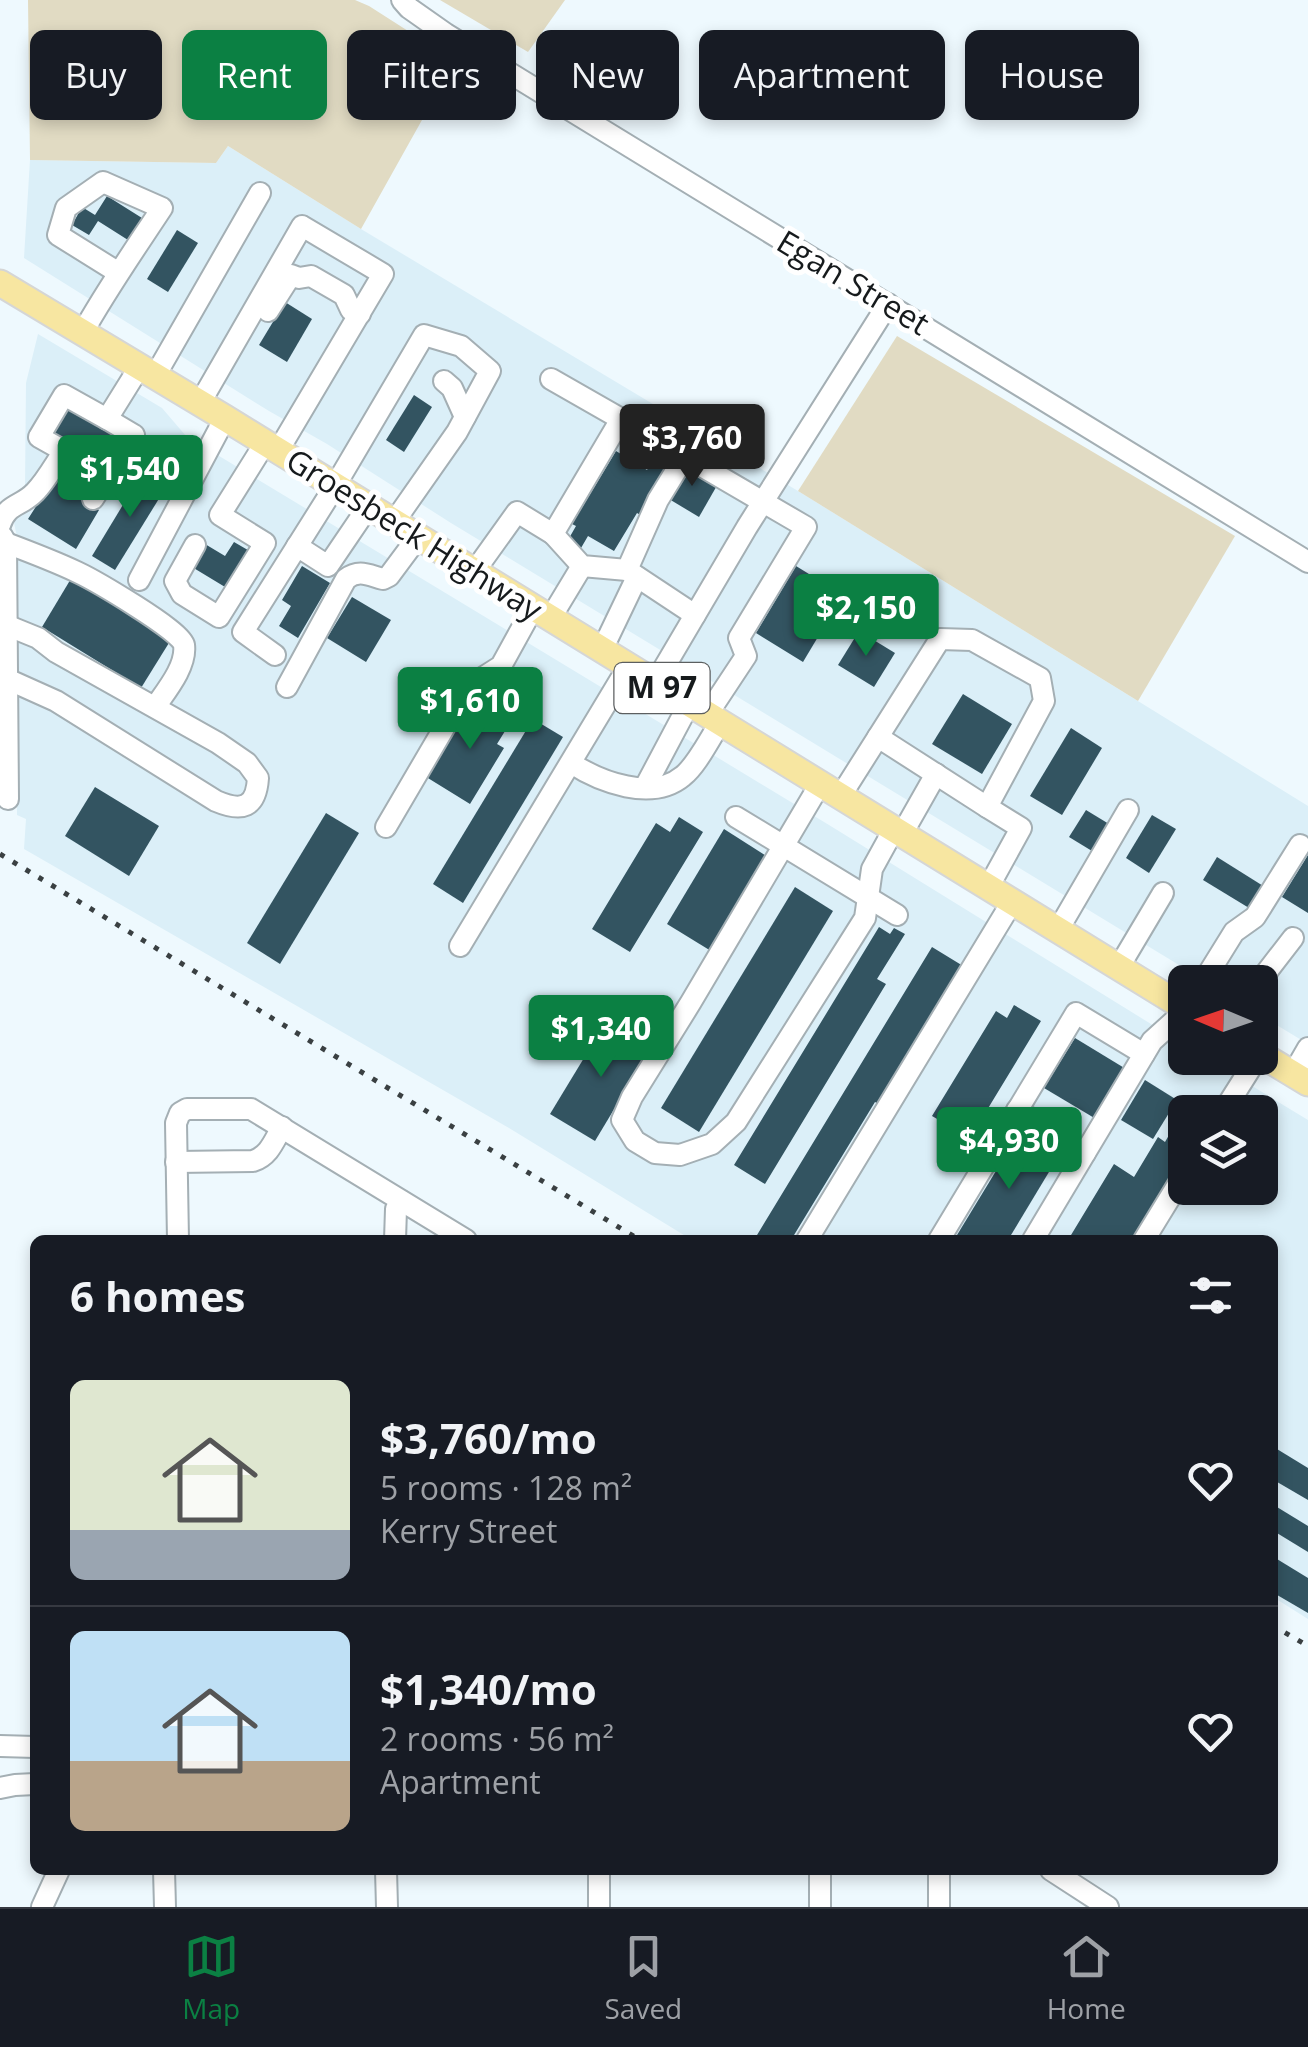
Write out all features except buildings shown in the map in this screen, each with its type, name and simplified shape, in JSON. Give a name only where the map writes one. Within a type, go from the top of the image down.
[{"type":"main road","name":"Groesbeck Highway","points":[[0,283],[1168,998]]},
{"type":"main road","points":[[1278,1066],[1301,1079]]},
{"type":"street","name":"Egan Street","points":[[402,0],[446,34],[1308,562]]},
{"type":"street","points":[[83,332],[162,208],[104,182],[66,208],[58,235],[119,273]]},
{"type":"street","points":[[107,418],[148,371],[260,193]]},
{"type":"street","points":[[195,545],[175,581],[182,594],[219,617],[265,543],[220,515],[272,447],[383,274],[302,226],[200,403]]},
{"type":"street","points":[[236,340],[248,340],[292,274],[298,278],[310,276],[344,296],[356,312]]},
{"type":"street","points":[[654,683],[888,304]]},
{"type":"street","points":[[275,655],[243,632],[424,335],[461,346],[490,371],[465,416],[394,522]]},
{"type":"street","points":[[551,379],[806,527],[738,638],[746,656],[645,787]]},
{"type":"street","points":[[444,381],[452,388],[465,416]]},
{"type":"street","points":[[8,799],[2,534],[8,510],[38,489],[64,451],[40,437],[64,395],[134,435],[93,499]]},
{"type":"street","points":[[139,580],[226,418]]},
{"type":"street","points":[[554,534],[621,419]]},
{"type":"street","points":[[602,650],[658,500],[685,456]]},
{"type":"street","points":[[297,546],[328,566],[368,506]]},
{"type":"street","points":[[474,572],[517,512],[554,534],[582,566],[632,574],[695,615]]},
{"type":"street","points":[[2,534],[80,573],[181,637],[185,648],[181,662],[155,708]]},
{"type":"street","points":[[287,687],[346,580],[364,572],[382,579],[388,576],[418,537]]},
{"type":"street","points":[[154,554],[181,570]]},
{"type":"street","points":[[386,827],[468,688],[501,666],[582,566]]},
{"type":"street","points":[[6,625],[38,638],[56,652],[218,743],[247,763],[258,778],[258,788],[250,802],[240,808],[216,802],[56,701],[7,678]]},
{"type":"street","points":[[936,774],[872,870],[864,918],[736,1122],[712,1144],[680,1155],[655,1153],[635,1141],[622,1120],[632,1098],[783,846],[878,736],[940,639],[972,640],[1040,678],[1044,701],[987,807]]},
{"type":"street","points":[[460,946],[628,667]]},
{"type":"street","points":[[571,762],[588,774],[621,786],[666,786],[686,774],[705,714]]},
{"type":"street","points":[[878,736],[1021,828],[988,888]]},
{"type":"street","points":[[1058,930],[1128,810]]},
{"type":"street","points":[[736,817],[897,914]]},
{"type":"street","points":[[1214,965],[1234,932],[1255,917],[1300,846]]},
{"type":"street","points":[[1118,967],[1163,894]]},
{"type":"street","points":[[810,1235],[1012,902]]},
{"type":"street","points":[[1273,965],[1294,938]]},
{"type":"street","points":[[942,1235],[1076,1013],[1144,1054]]},
{"type":"street","points":[[1035,1235],[1152,1041],[1168,1025]]},
{"type":"street","points":[[1301,1079],[1308,1048]]},
{"type":"street","points":[[178,1235],[176,1122],[187,1109],[251,1110],[458,1235]]},
{"type":"street","points":[[1017,1110],[1085,1153]]},
{"type":"street","points":[[176,1162],[252,1161],[266,1154],[282,1127]]},
{"type":"street","points":[[395,1235],[396,1208],[401,1201]]},
{"type":"street","points":[[1147,1235],[1168,1201]]},
{"type":"street","points":[[0,1746],[30,1747]]},
{"type":"street","points":[[0,1788],[30,1785]]},
{"type":"street","points":[[42,1907],[57,1875]]},
{"type":"street","points":[[164,1875],[164,1907]]},
{"type":"street","points":[[386,1875],[387,1907]]},
{"type":"street","points":[[599,1875],[600,1907]]},
{"type":"street","points":[[820,1875],[820,1907]]},
{"type":"street","points":[[938,1875],[938,1907]]},
{"type":"street","points":[[1060,1875],[1108,1907]]},
{"type":"shaded area","points":[[28,0],[355,0],[407,30],[347,30],[347,120],[422,120],[361,229],[228,146],[216,163],[30,160]]},
{"type":"shaded area","points":[[440,0],[565,0],[544,30],[536,30],[536,41],[528,52],[516,45],[516,30],[491,30]]},
{"type":"shaded area","points":[[228,146],[1308,806],[1308,1044],[1278,1026],[1278,965],[1179,965],[451,523],[24,258],[30,160],[216,163]]},
{"type":"shaded area","points":[[38,334],[162,408],[186,436],[1168,1034],[1168,1075],[1234,1075],[1267,1095],[1168,1095],[1168,1205],[1278,1205],[1278,1102],[1308,1120],[1308,1619],[1278,1600],[1278,1235],[684,1235],[509,1128],[24,849],[26,819],[17,815],[18,542],[6,500],[25,487],[26,383]]},
{"type":"shaded area","points":[[897,336],[1235,536],[1138,701],[798,491]]},
{"type":"railway","points":[[0,854],[632,1235]]},
{"type":"railway","points":[[1278,1628],[1308,1646]]}]
